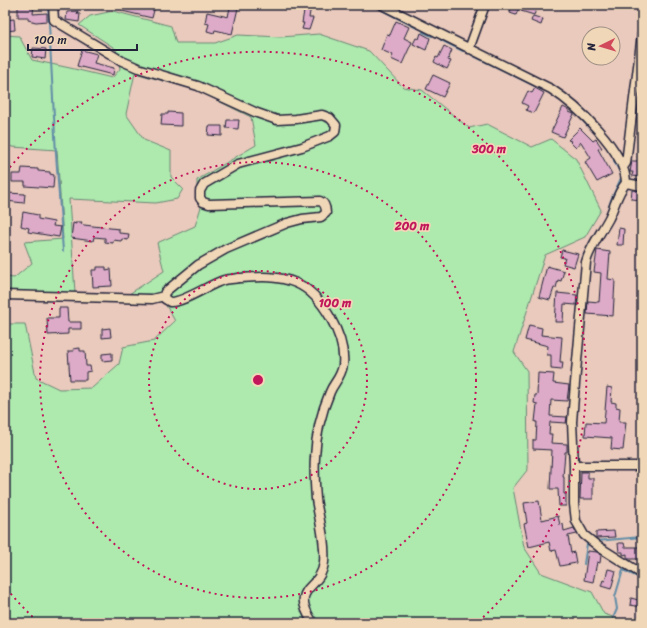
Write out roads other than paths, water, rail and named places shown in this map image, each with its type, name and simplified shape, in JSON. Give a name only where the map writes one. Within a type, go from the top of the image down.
[{"type":"street","points":[[53,5],[54,20],[122,61],[138,68],[198,86],[257,113],[277,120],[322,115],[330,118],[336,125],[335,132],[330,136],[302,147],[238,164],[204,184],[200,191],[200,198],[203,202],[209,204],[320,201],[324,203],[326,208],[326,212],[321,217],[302,219],[287,223],[226,249],[198,265],[165,292],[164,296]]},
{"type":"street","points":[[469,49],[485,5]]},
{"type":"street","points":[[386,6],[551,89],[564,97],[593,125],[610,146],[624,167],[626,183],[621,188],[610,217],[598,240],[589,252],[586,262],[572,422],[574,504],[576,522],[581,531],[599,547],[642,574]]},
{"type":"street","points":[[624,167],[626,163],[642,34]]},
{"type":"street","points":[[626,183],[642,186]]},
{"type":"street","points":[[164,296],[165,299],[171,302],[179,300],[224,280],[255,277],[278,278],[297,283],[313,295],[329,313],[337,329],[343,356],[342,366],[338,380],[330,390],[319,421],[315,457],[316,499],[324,541],[324,563],[320,575],[307,590],[303,598],[304,606],[313,623]]},
{"type":"street","points":[[5,295],[152,299],[164,296]]},
{"type":"street","points":[[574,466],[642,466]]},
{"type":"waterway","points":[[48,5],[63,251]]},
{"type":"waterway","points":[[382,10],[417,28]]},
{"type":"waterway","points":[[423,32],[432,36]]},
{"type":"waterway","points":[[441,40],[463,51]]},
{"type":"waterway","points":[[472,55],[543,90]]},
{"type":"waterway","points":[[583,121],[593,131]]},
{"type":"waterway","points":[[607,213],[622,176],[614,161]]},
{"type":"waterway","points":[[569,449],[569,455]]},
{"type":"waterway","points":[[570,461],[570,472]]},
{"type":"waterway","points":[[596,541],[642,537]]},
{"type":"waterway","points":[[584,564],[587,544]]},
{"type":"waterway","points":[[611,623],[617,609],[615,597],[623,570],[642,579]]}]
